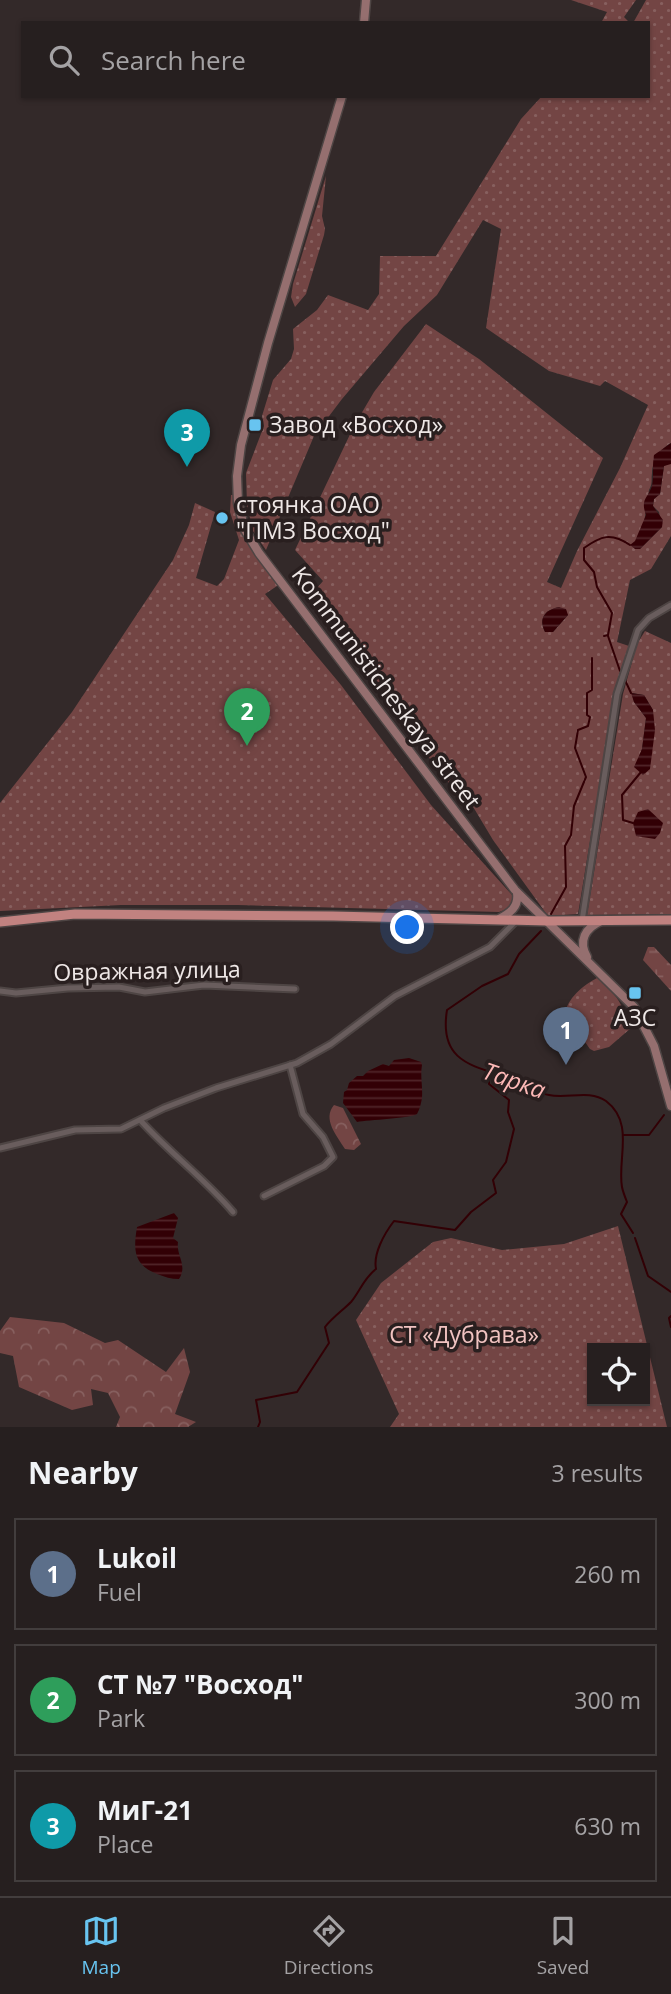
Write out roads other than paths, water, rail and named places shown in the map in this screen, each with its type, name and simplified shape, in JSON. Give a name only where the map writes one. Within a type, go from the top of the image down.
[{"type":"main road","points":[[364,21],[366,0]]},
{"type":"main road","name":"Kommunisticheskaya street","points":[[341,98],[247,422],[237,476],[240,513],[245,530],[259,553],[515,890],[627,1000],[643,1023],[654,1046],[671,1107]]},
{"type":"main road","points":[[497,920],[514,909],[517,902],[515,890]]},
{"type":"main road","points":[[0,922],[75,914],[516,921],[582,917],[601,921],[671,920]]},
{"type":"main road","points":[[595,968],[584,954],[583,939],[591,925],[601,921]]},
{"type":"street","points":[[582,917],[617,694],[638,630],[649,618],[671,605]]},
{"type":"street","points":[[0,1148],[75,1130],[121,1129],[164,1108],[216,1088],[290,1065],[331,1044],[395,996],[490,947],[516,921]]},
{"type":"street","name":"Овражная улица","points":[[0,991],[16,993],[119,987],[145,992],[204,985],[295,989]]},
{"type":"street","points":[[264,1196],[324,1166],[333,1157],[323,1137],[303,1114],[290,1065]]},
{"type":"street","points":[[141,1121],[173,1154],[204,1180],[233,1212]]},
{"type":"waterway","name":"Тарка","points":[[604,636],[608,635],[612,613],[597,587],[594,572],[584,560],[584,548],[606,537],[617,538],[630,545]]},
{"type":"waterway","points":[[608,636],[620,671]]},
{"type":"waterway","name":"Тарка","points":[[551,914],[566,887],[565,846],[571,835],[574,806],[586,777],[575,748],[578,730],[588,726],[590,717],[587,715],[587,693],[592,690],[592,658]]},
{"type":"waterway","points":[[625,680],[631,693]]},
{"type":"waterway","points":[[633,823],[623,820],[622,795],[641,772]]},
{"type":"waterway","name":"Тарка","points":[[541,931],[519,954],[508,974],[482,986],[447,1010],[448,1042],[455,1053],[474,1066],[519,1081],[545,1094],[599,1097],[615,1110],[622,1130],[621,1176],[627,1202],[621,1214],[633,1233]]},
{"type":"waterway","points":[[258,1427],[260,1422],[256,1400],[297,1392],[329,1343],[325,1327],[351,1302],[365,1280],[376,1269],[380,1244],[394,1221],[455,1230],[471,1212],[496,1193],[493,1180],[506,1162],[514,1129],[508,1112],[509,1100],[489,1084],[489,1073]]},
{"type":"waterway","points":[[623,1135],[649,1135],[664,1115]]},
{"type":"waterway","name":"Тарка","points":[[635,1238],[648,1276],[671,1292]]},
{"type":"waterway","name":"Тарка","points":[[671,1316],[671,1327]]},
{"type":"place","name":"Завод «Восход»","points":[[255,425]]},
{"type":"place","name":"МиГ-21","points":[[187,467]]},
{"type":"place","name":"стоянка ОАО \"ПМЗ Восход\"","points":[[222,518]]},
{"type":"place","name":"СТ №7 \"Восход\"","points":[[247,746]]},
{"type":"place","name":"АЗС","points":[[635,993]]},
{"type":"place","name":"Lukoil","points":[[566,1065]]},
{"type":"park label","name":"СТ «Дубрава»","points":[[464,1335]]}]
